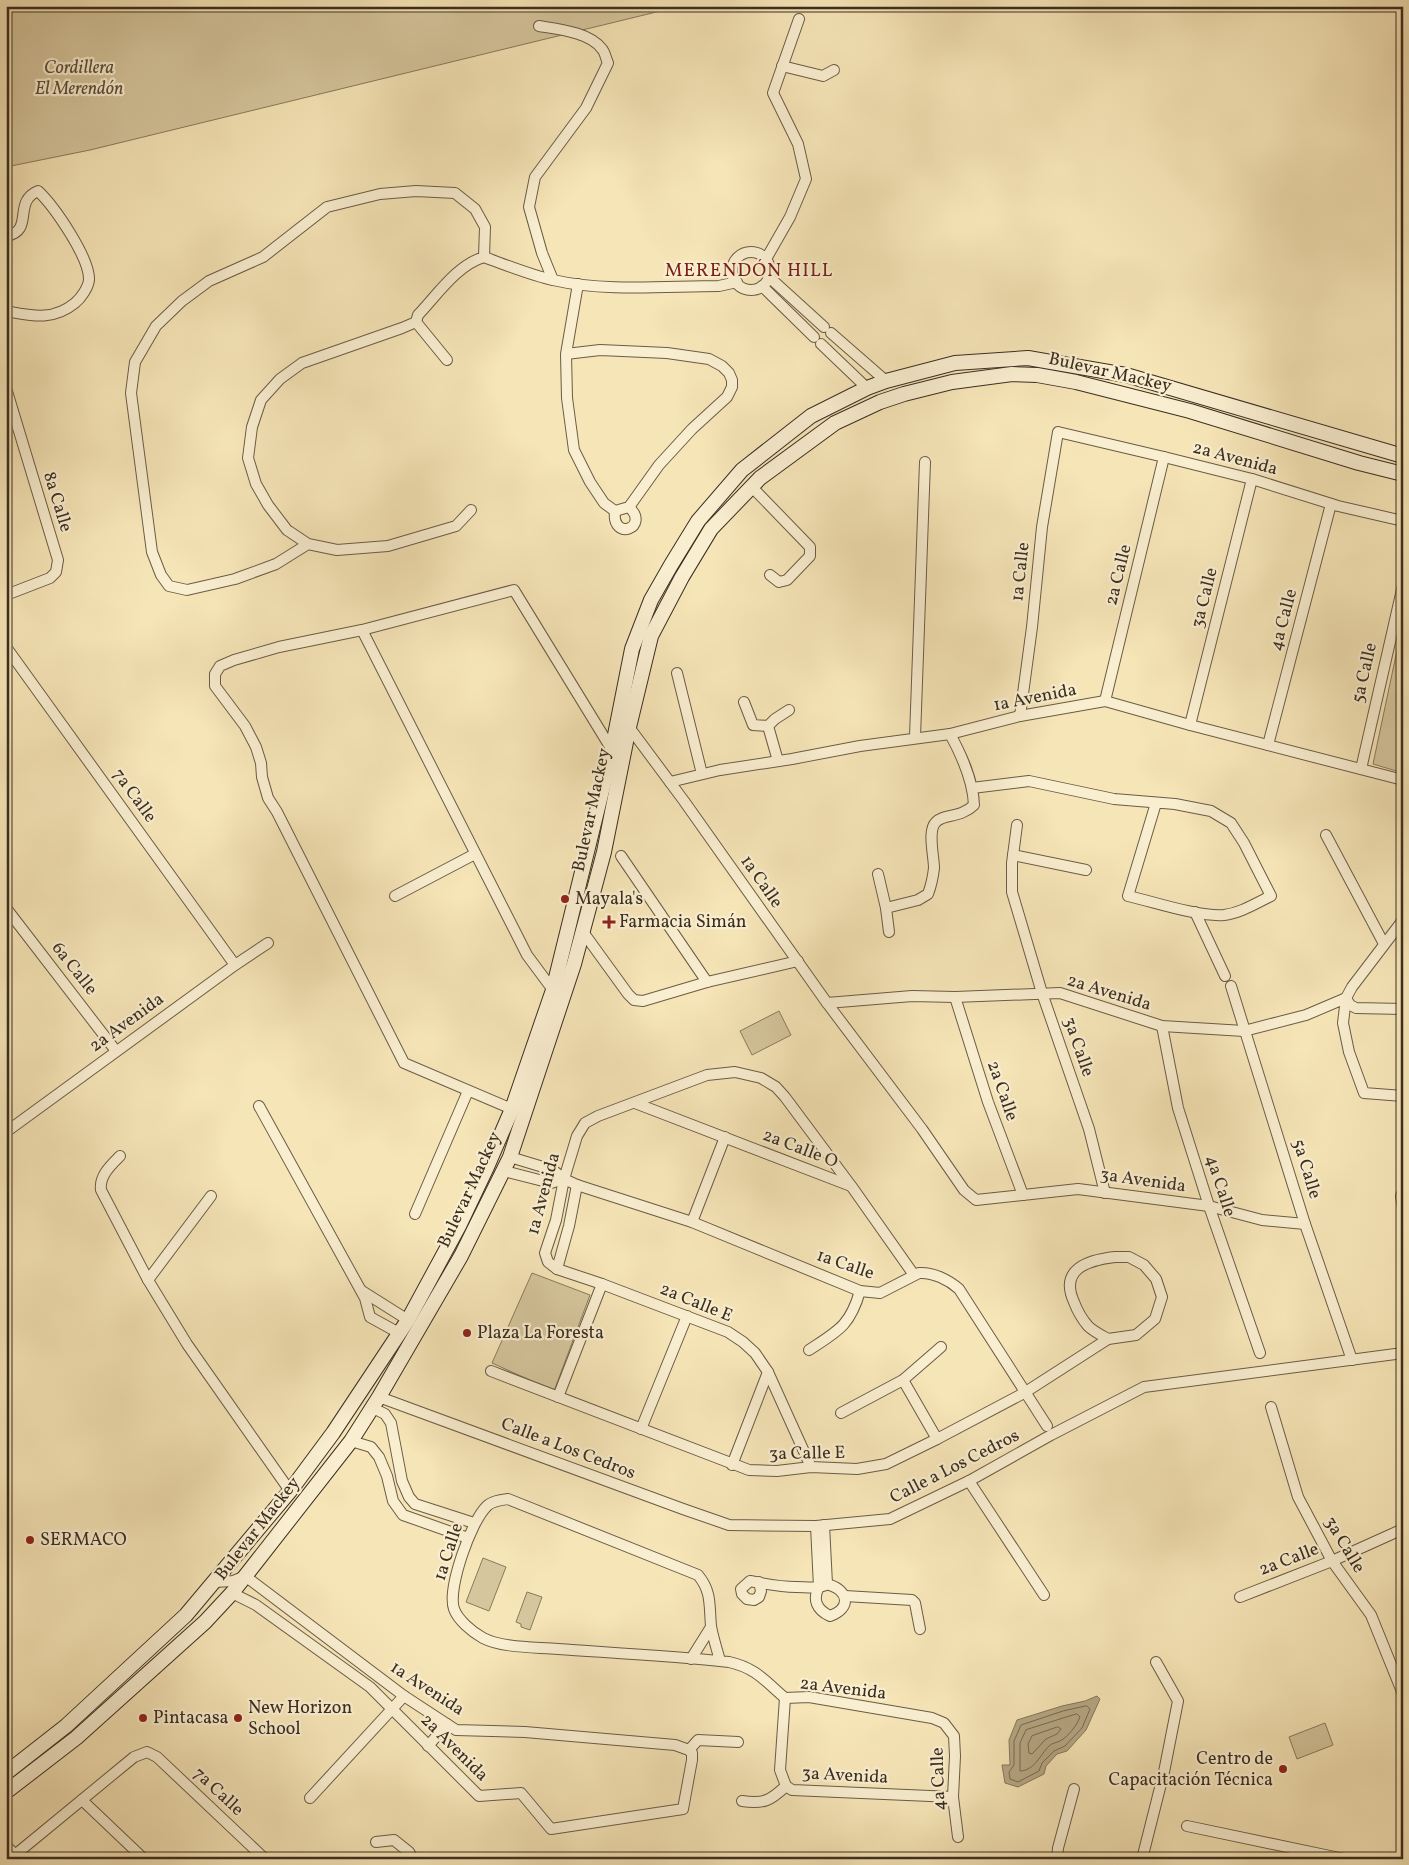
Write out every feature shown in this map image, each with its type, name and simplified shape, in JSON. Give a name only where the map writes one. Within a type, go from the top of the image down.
[{"type":"main road","name":"Bulevar Mackey","points":[[408,1320],[459,1226],[487,1167],[512,1109],[553,990],[612,750],[632,649],[652,600],[698,521],[742,470],[811,416],[868,388],[886,381],[955,362],[1028,358],[1126,375],[1403,456]]},
{"type":"main road","name":"Bulevar Mackey","points":[[6,1773],[66,1726],[186,1615],[290,1491],[404,1339],[461,1256],[510,1157],[574,964],[604,852],[629,727],[651,636],[710,529],[751,486],[786,457],[835,423],[887,399],[952,382],[1012,374],[1037,375],[1076,382],[1190,410],[1403,474]]},
{"type":"main road","points":[[868,388],[887,399],[890,390],[886,381]]},
{"type":"main road","points":[[404,1339],[407,1341],[414,1324],[408,1320]]},
{"type":"main road","name":"Bulevar Mackey","points":[[6,1792],[76,1738],[204,1622],[232,1593],[351,1440],[376,1402],[404,1339]]},
{"type":"street","points":[[766,259],[790,217],[806,179],[798,144],[773,93],[799,19]]},
{"type":"street","points":[[539,26],[567,31],[590,39],[602,48],[608,63],[586,108],[535,177],[529,207],[542,253],[553,280]]},
{"type":"street","points":[[782,66],[822,76],[834,70]]},
{"type":"street","points":[[6,236],[12,235],[19,230],[23,219],[24,203],[30,194],[38,191],[46,198],[74,239],[84,260],[89,280],[82,298],[65,311],[50,316],[34,316],[6,311]]},
{"type":"street","points":[[308,544],[276,564],[235,579],[187,590],[169,586],[161,575],[152,552],[131,393],[135,362],[156,326],[182,300],[208,281],[263,257],[327,208],[380,194],[416,191],[455,193],[475,208],[485,227],[484,257]]},
{"type":"street","points":[[756,252],[766,259],[770,270],[769,276],[762,286],[750,289],[744,288],[732,274],[738,257],[743,253],[756,252]]},
{"type":"street","points":[[416,322],[418,315],[450,278],[476,259],[484,257],[553,280],[578,284],[611,287],[719,286],[737,282]]},
{"type":"street","points":[[769,276],[886,381]]},
{"type":"street","points":[[578,284],[566,354],[567,398],[574,450],[590,482],[604,503],[615,511]]},
{"type":"street","points":[[762,286],[868,388]]},
{"type":"street","points":[[416,322],[448,360]]},
{"type":"street","points":[[416,322],[302,363],[280,379],[261,400],[252,427],[248,458],[256,484],[268,505],[287,530],[308,544],[337,550],[388,546],[456,526],[472,510]]},
{"type":"street","points":[[566,354],[600,350],[667,353],[709,359],[729,372],[732,380],[732,387],[727,398],[692,429],[659,465],[629,507],[615,511]]},
{"type":"street","name":"8a Calle","points":[[6,388],[58,560],[56,572],[50,578],[6,596]]},
{"type":"street","name":"2a Avenida","points":[[1058,432],[1164,456],[1252,479],[1331,504],[1403,521]]},
{"type":"street","name":"1a Calle","points":[[1020,716],[1032,627],[1042,527],[1058,432]]},
{"type":"street","name":"2a Calle","points":[[1105,701],[1164,456]]},
{"type":"street","points":[[915,737],[925,462]]},
{"type":"street","name":"3a Calle","points":[[1190,725],[1252,479]]},
{"type":"street","points":[[751,486],[810,547],[810,556],[787,580],[779,582],[770,575]]},
{"type":"street","name":"4a Calle","points":[[1268,745],[1331,504]]},
{"type":"street","points":[[615,511],[616,525],[621,529],[628,529],[634,526],[637,519],[635,512],[629,507]]},
{"type":"street","name":"5a Calle","points":[[1361,769],[1403,585]]},
{"type":"street","points":[[512,1109],[404,1063],[277,812],[268,798],[256,747],[245,726],[215,686],[215,674],[220,666],[234,660],[278,647],[362,630],[514,590],[612,750]]},
{"type":"street","points":[[362,630],[527,956],[553,990]]},
{"type":"street","name":"7a Calle","points":[[6,647],[235,965]]},
{"type":"street","points":[[677,673],[702,774]]},
{"type":"street","name":"1a Avenida","points":[[670,782],[702,774],[915,737],[950,734],[1020,716],[1105,701],[1403,780]]},
{"type":"street","points":[[744,702],[753,725],[768,726],[789,710]]},
{"type":"street","points":[[768,726],[778,762]]},
{"type":"street","name":"1a Calle","points":[[629,727],[964,1190],[976,1200]]},
{"type":"street","points":[[886,908],[918,900],[928,894],[934,867],[932,830],[934,822],[941,818],[963,814],[974,805],[972,788],[962,756],[950,734]]},
{"type":"street","points":[[972,788],[1029,781],[1114,799],[1156,803],[1211,811],[1231,823],[1244,842],[1271,896],[1244,909],[1224,915],[1195,912],[1128,896],[1156,803]]},
{"type":"street","name":"3a Calle","points":[[1017,825],[1013,855],[1012,892],[1042,993],[1090,1130],[1105,1192]]},
{"type":"street","points":[[1326,835],[1384,944]]},
{"type":"street","points":[[396,896],[475,854]]},
{"type":"street","points":[[1013,855],[1086,870]]},
{"type":"street","points":[[621,856],[707,982]]},
{"type":"street","points":[[878,874],[886,908],[889,932]]},
{"type":"street","name":"6a Calle","points":[[6,908],[116,1051]]},
{"type":"street","points":[[1195,912],[1226,976]]},
{"type":"street","points":[[1403,920],[1352,986],[1346,998],[1343,1023],[1349,1052],[1364,1093],[1403,1096]]},
{"type":"street","points":[[583,932],[634,1000],[643,1001],[707,982],[798,961]]},
{"type":"street","name":"2a Avenida","points":[[6,1132],[268,943]]},
{"type":"street","name":"5a Calle","points":[[1231,986],[1305,1224],[1352,1360]]},
{"type":"street","name":"2a Avenida","points":[[827,1003],[912,996],[955,997],[1060,993],[1162,1026],[1244,1031],[1306,1015],[1346,998]]},
{"type":"street","name":"2a Calle","points":[[955,997],[988,1102],[1023,1195]]},
{"type":"street","points":[[1346,998],[1350,1005],[1356,1008],[1403,1009]]},
{"type":"street","name":"4a Calle","points":[[1162,1026],[1178,1108],[1209,1206],[1260,1353]]},
{"type":"street","name":"1a Avenida","points":[[577,1185],[569,1226],[557,1269],[548,1262],[545,1254],[556,1220],[564,1179],[577,1136],[585,1124],[598,1116],[706,1076],[735,1072],[761,1078],[776,1087],[852,1187]]},
{"type":"street","points":[[416,1214],[468,1091]]},
{"type":"street","name":"2a Calle O","points":[[635,1103],[852,1187],[914,1275]]},
{"type":"street","points":[[259,1106],[361,1290],[370,1317],[404,1339]]},
{"type":"street","points":[[692,1222],[725,1138]]},
{"type":"street","points":[[120,1156],[102,1178],[101,1190],[148,1280],[187,1344],[290,1491]]},
{"type":"street","name":"1a Calle","points":[[510,1157],[553,1170],[564,1179],[577,1185],[692,1222],[860,1291],[880,1294],[914,1275]]},
{"type":"street","name":"1a Calle","points":[[504,1172],[551,1183],[564,1179]]},
{"type":"street","name":"3a Avenida","points":[[976,1200],[1078,1189],[1209,1206],[1262,1220],[1305,1224]]},
{"type":"street","points":[[1403,1191],[1401,1196],[1403,1208]]},
{"type":"street","points":[[148,1280],[211,1196]]},
{"type":"street","points":[[1129,1257],[1144,1265],[1156,1280],[1162,1297],[1155,1319],[1136,1335],[1108,1339],[1088,1327],[1070,1295],[1070,1282],[1075,1272],[1084,1263],[1096,1259],[1129,1257]]},
{"type":"street","name":"2a Calle E","points":[[557,1269],[687,1316],[736,1337],[755,1353],[768,1372],[811,1468]]},
{"type":"street","points":[[914,1275],[924,1273],[943,1279],[959,1289],[1024,1393],[1047,1426]]},
{"type":"street","points":[[558,1397],[602,1284]]},
{"type":"street","points":[[361,1290],[408,1320]]},
{"type":"street","points":[[810,1350],[846,1323],[855,1309],[860,1291]]},
{"type":"street","points":[[641,1429],[687,1316]]},
{"type":"street","name":"3a Calle E","points":[[491,1370],[749,1470],[857,1469],[886,1464],[937,1439],[1024,1393],[1108,1339]]},
{"type":"street","points":[[841,1413],[903,1380],[941,1347]]},
{"type":"street","name":"Calle a Los Cedros","points":[[376,1402],[729,1525],[820,1525],[890,1519],[969,1481],[1144,1387],[1403,1353]]},
{"type":"street","points":[[732,1465],[768,1372]]},
{"type":"street","points":[[903,1380],[937,1439]]},
{"type":"street","points":[[376,1402],[394,1430],[402,1481],[409,1497],[415,1504],[474,1523]]},
{"type":"street","name":"3a Calle","points":[[1271,1407],[1298,1497],[1332,1561],[1371,1616],[1403,1694]]},
{"type":"street","points":[[351,1440],[371,1447],[379,1457],[387,1476],[393,1501],[403,1514],[468,1538]]},
{"type":"street","points":[[969,1481],[1044,1595]]},
{"type":"street","name":"1a Calle","points":[[458,1616],[453,1607],[452,1592],[474,1523],[487,1505],[508,1498],[698,1575],[706,1585],[710,1600],[711,1628]]},
{"type":"street","points":[[759,1582],[794,1588],[823,1586],[839,1589],[846,1601],[838,1613],[830,1616],[823,1613],[815,1600],[816,1594],[823,1586],[820,1525]]},
{"type":"street","name":"2a Calle","points":[[1240,1597],[1332,1561],[1403,1528]]},
{"type":"street","points":[[214,1582],[232,1581],[245,1576]]},
{"type":"street","name":"1a Avenida","points":[[245,1576],[404,1696],[456,1730],[534,1733],[675,1745],[689,1750]]},
{"type":"street","name":"2a Avenida","points":[[232,1593],[254,1604],[365,1683],[478,1796],[521,1793],[551,1829],[683,1809],[692,1760],[692,1753],[689,1750]]},
{"type":"street","points":[[844,1596],[912,1600],[915,1603],[920,1629]]},
{"type":"street","name":"2a Avenida","points":[[458,1616],[483,1638],[496,1643],[720,1661],[744,1665],[759,1675],[785,1698],[809,1698],[932,1718],[944,1723]]},
{"type":"street","points":[[691,1659],[711,1628]]},
{"type":"street","points":[[711,1628],[720,1661]]},
{"type":"street","points":[[310,1645],[339,1646]]},
{"type":"street","points":[[1142,1859],[1164,1772],[1178,1701],[1156,1662]]},
{"type":"street","points":[[365,1683],[373,1673]]},
{"type":"street","points":[[310,1798],[404,1696]]},
{"type":"street","points":[[785,1698],[780,1770],[786,1786]]},
{"type":"street","name":"4a Calle","points":[[944,1723],[954,1736],[953,1797],[958,1837]]},
{"type":"street","points":[[428,1746],[447,1724]]},
{"type":"street","points":[[689,1750],[698,1740],[738,1742]]},
{"type":"street","name":"7a Calle","points":[[82,1800],[134,1757],[147,1752],[156,1757],[266,1859]]},
{"type":"street","name":"3a Avenida","points":[[742,1801],[758,1804],[772,1798],[786,1786],[792,1790],[953,1797]]},
{"type":"street","points":[[1057,1859],[1058,1848],[1074,1789]]},
{"type":"street","points":[[12,1855],[82,1800],[144,1859]]},
{"type":"street","points":[[1187,1826],[1344,1859]]},
{"type":"street","points":[[376,1842],[394,1840],[409,1852],[413,1859]]},
{"type":"green space","name":"Cordillera El Merendón","points":[[6,6],[681,6],[90,150],[6,167]]},
{"type":"green space","points":[[1403,622],[1403,773],[1373,764]]},
{"type":"green space","points":[[779,1011],[791,1035],[752,1055],[740,1031]]},
{"type":"green space","points":[[532,1273],[590,1295],[554,1391],[492,1363]]},
{"type":"green space","points":[[483,1558],[506,1567],[489,1611],[466,1602]]},
{"type":"green space","points":[[527,1592],[542,1597],[530,1630],[521,1627],[521,1624],[516,1622]]},
{"type":"green space","points":[[1325,1723],[1333,1745],[1297,1759],[1289,1737]]},
{"type":"water","points":[[1097,1696],[1100,1699],[1086,1730],[1067,1751],[1057,1754],[1046,1766],[1044,1774],[1018,1787],[1005,1783],[1002,1765],[1010,1765],[1009,1740],[1017,1720]]},
{"type":"place","name":"Mayala's","points":[[565,899]]},
{"type":"place","name":"Farmacia Simán","points":[[609,922]]},
{"type":"place","name":"Plaza La Foresta","points":[[467,1333]]},
{"type":"place","name":"SERMACO","points":[[30,1540]]},
{"type":"place","name":"Pintacasa","points":[[143,1718]]},
{"type":"place","name":"New Horizon School","points":[[238,1718]]},
{"type":"place","name":"Centro de Capacitación Técnica","points":[[1283,1769]]},
{"type":"district","name":"MERENDÓN HILL","points":[[749,271]]}]
